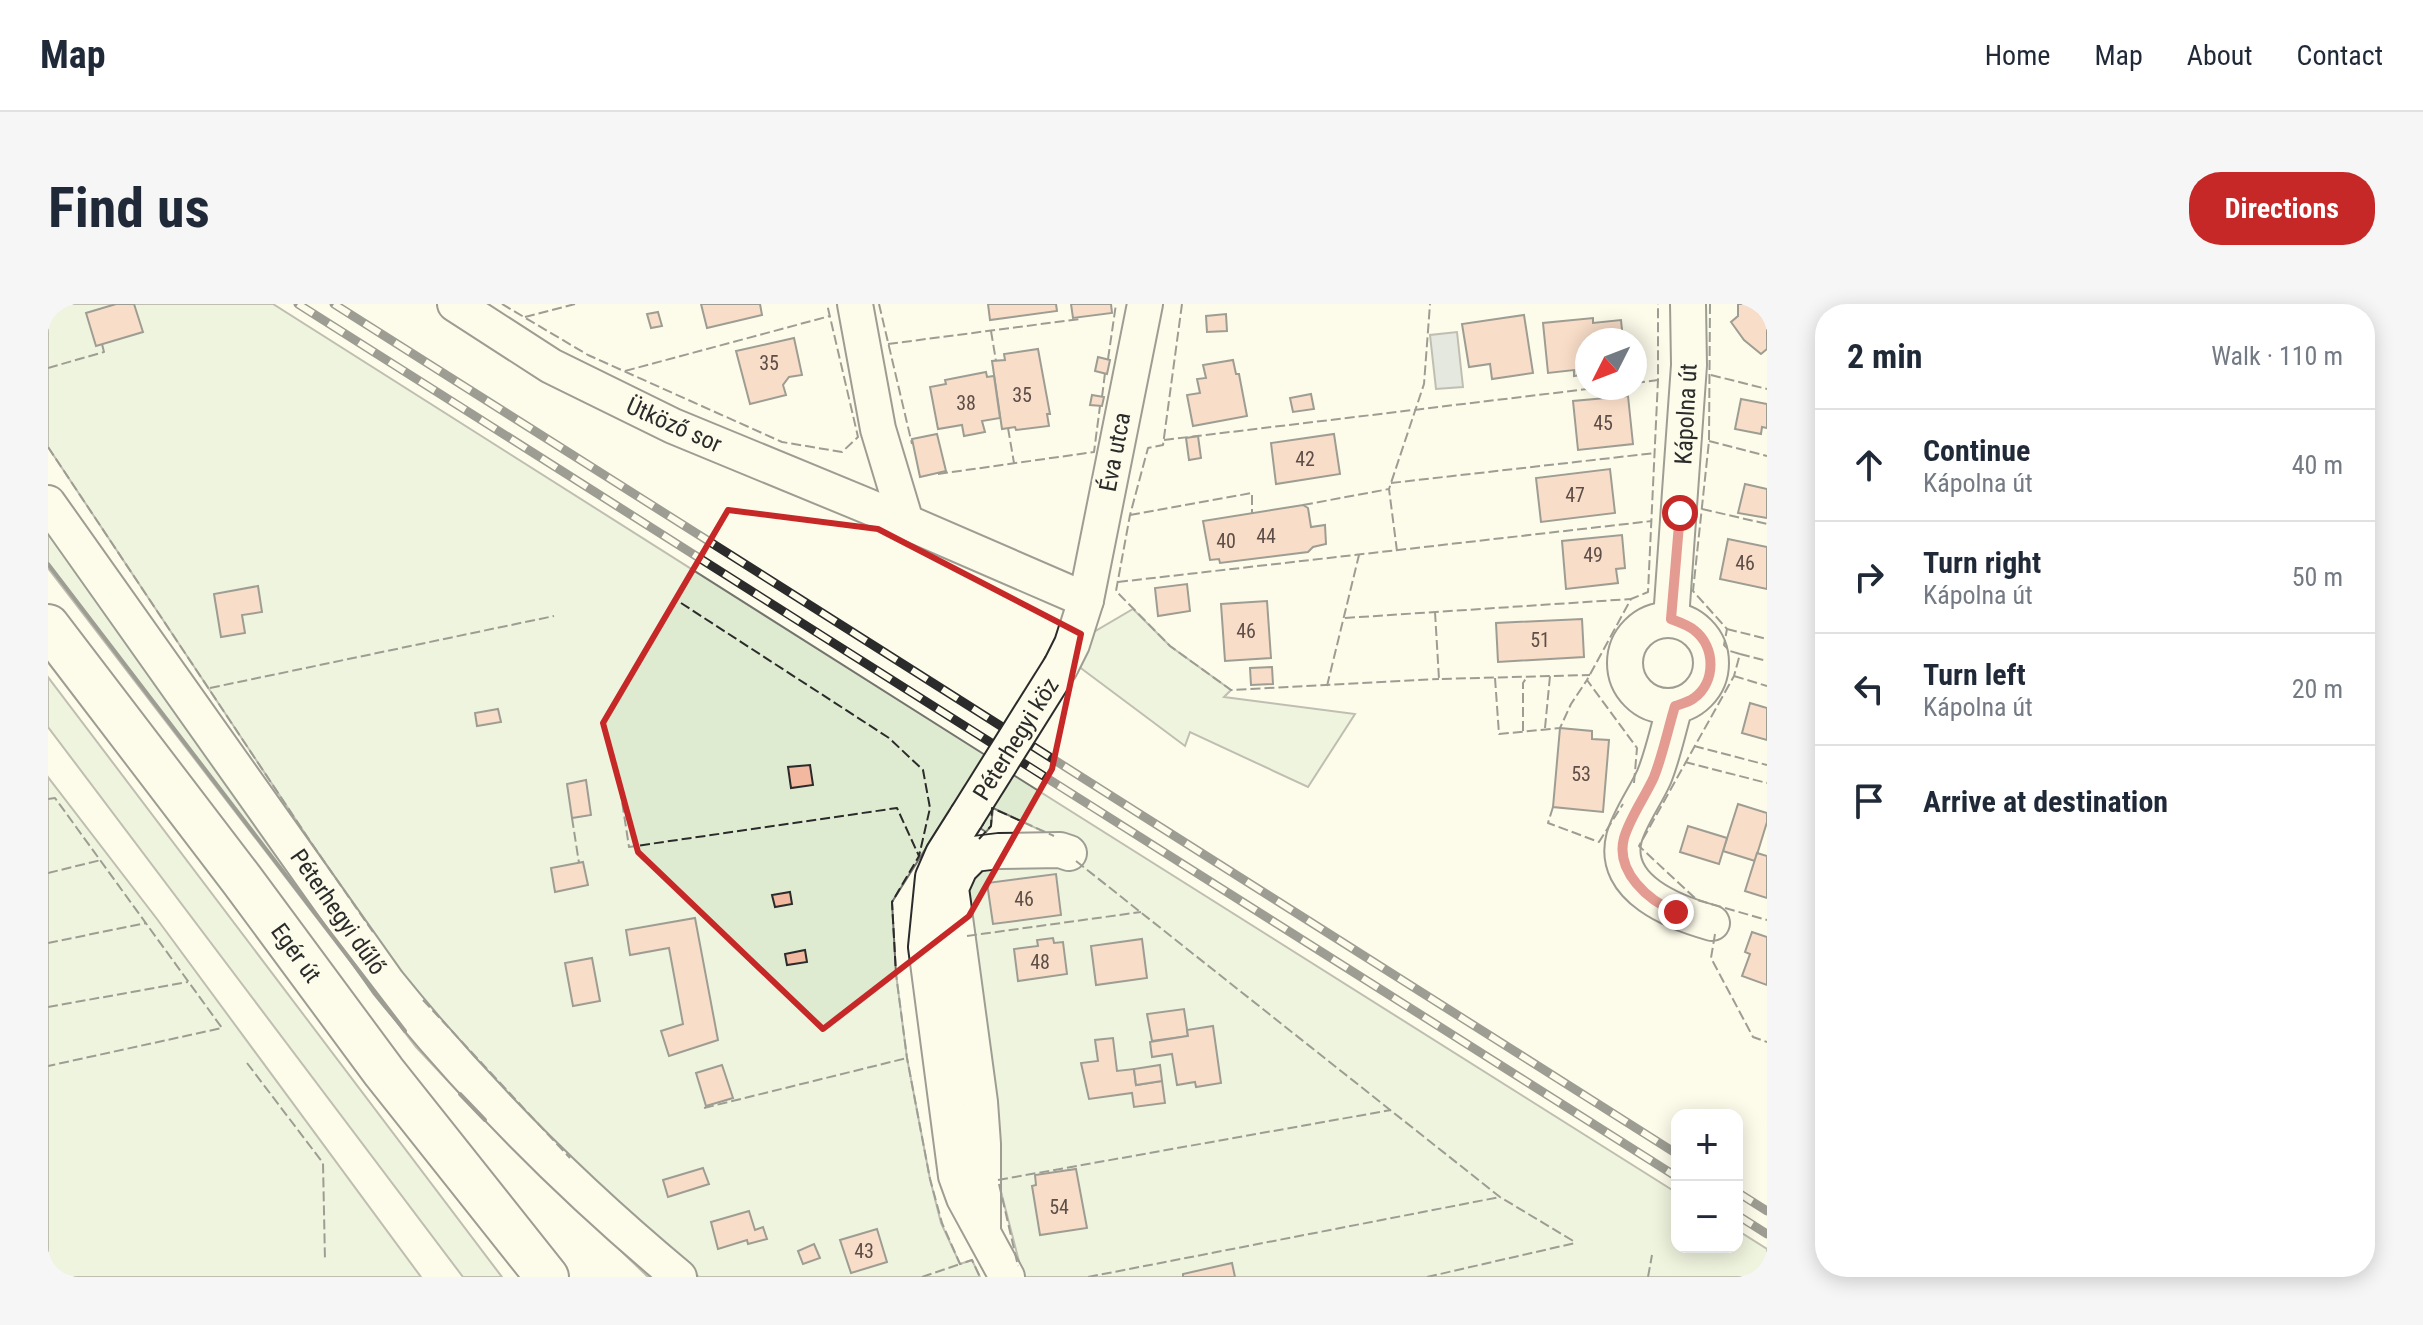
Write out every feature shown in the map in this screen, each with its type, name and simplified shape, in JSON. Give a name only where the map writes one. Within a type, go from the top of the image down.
[{"type":"main road","name":"Egér út","points":[[48,626],[384,1072],[547,1277]]},
{"type":"street","name":"Ütköző sor","points":[[455,304],[551,366],[673,426],[906,522]]},
{"type":"street","points":[[855,304],[878,429],[906,522],[1086,600]]},
{"type":"street","name":"Éva utca","points":[[1086,600],[1145,304]]},
{"type":"street","name":"Kápolna út","points":[[1671,619],[1688,378],[1688,304]]},
{"type":"street","name":"Péterhegyi dűlő","points":[[48,503],[379,970],[429,1034],[458,1068],[570,1181],[679,1277]]},
{"type":"street","name":"Péterhegyi köz","points":[[1007,1277],[959,1187],[953,1165],[926,947],[933,877],[943,854],[1061,666],[1072,644],[1086,600]]},
{"type":"street","points":[[1671,619],[1692,627],[1702,637],[1708,648],[1711,668],[1707,681],[1694,698],[1663,707],[1639,696],[1629,683],[1624,666],[1627,647],[1636,634],[1655,622],[1671,619]]},
{"type":"street","points":[[1675,706],[1654,776],[1624,838],[1625,864],[1630,875],[1654,901],[1712,923]]},
{"type":"street","points":[[983,1232],[980,1102],[951,888],[967,860],[980,852],[1060,850],[1069,853]]},
{"type":"highlighted area","points":[[728,510],[878,529],[1081,634],[1052,769],[969,916],[823,1029],[638,852],[603,723]]},
{"type":"green space","points":[[48,304],[273,304],[993,760],[946,832],[938,829],[892,902],[896,974],[907,1058],[930,1179],[941,1223],[960,1264],[972,1260],[980,1277],[699,1277],[618,1208],[411,987],[48,447]]},
{"type":"green space","points":[[48,520],[278,842],[666,1277],[648,1277],[480,1115],[416,1047],[48,568]]},
{"type":"green space","points":[[1133,609],[1170,646],[1231,690],[1224,697],[1355,714],[1308,787],[1190,732],[1185,746],[1074,663],[1087,636]]},
{"type":"green space","points":[[48,677],[502,1277],[463,1277],[48,727]]},
{"type":"green space","points":[[1007,771],[1671,1189],[1671,1253],[1743,1253],[1743,1234],[1767,1249],[1767,1277],[1023,1277],[998,1180],[960,892],[975,867],[1055,837],[993,808],[991,826],[986,832],[974,824]]},
{"type":"green space","points":[[48,777],[157,919],[421,1277],[48,1277]]},
{"type":"shaded area","points":[[1457,332],[1463,387],[1436,389],[1430,335]]},
{"type":"building","points":[[116,304],[134,304],[143,332],[96,346],[86,313]]},
{"type":"building","points":[[701,304],[760,304],[762,315],[707,328]]},
{"type":"building","points":[[988,304],[1056,304],[1057,311],[990,320]]},
{"type":"building","points":[[1071,304],[1111,304],[1112,313],[1073,318]]},
{"type":"building","points":[[1738,304],[1767,304],[1767,349],[1761,354],[1744,340],[1731,322],[1738,316]]},
{"type":"building","points":[[658,312],[662,326],[651,328],[647,314]]},
{"type":"building","points":[[1226,314],[1227,331],[1207,332],[1206,316]]},
{"type":"building","points":[[1524,315],[1533,373],[1492,379],[1490,364],[1469,367],[1462,324]]},
{"type":"building","points":[[1593,318],[1593,323],[1621,320],[1622,328],[1575,328],[1574,376],[1574,370],[1548,373],[1543,323]]},
{"type":"building","points":[[794,338],[802,375],[789,377],[783,385],[786,395],[750,404],[736,351]]},
{"type":"building","points":[[1038,349],[1050,414],[1047,414],[1049,426],[1002,429],[992,361],[1005,360],[1004,354]]},
{"type":"building","points":[[1098,357],[1110,360],[1107,374],[1095,371]]},
{"type":"building","points":[[1233,360],[1236,374],[1239,374],[1247,416],[1193,426],[1187,395],[1200,393],[1197,379],[1206,378],[1203,365]]},
{"type":"building","points":[[986,372],[987,377],[994,376],[1000,418],[982,421],[985,432],[964,436],[962,425],[938,429],[930,387],[946,384],[945,380]]},
{"type":"building","points":[[1311,394],[1314,409],[1293,412],[1290,398]]},
{"type":"building","points":[[1092,395],[1104,397],[1102,406],[1090,405]]},
{"type":"building","points":[[1741,399],[1767,404],[1767,428],[1762,427],[1761,434],[1735,429]]},
{"type":"building","points":[[1628,400],[1633,444],[1578,450],[1573,401]]},
{"type":"building","points":[[937,434],[946,471],[920,477],[912,439]]},
{"type":"building","points":[[1334,434],[1340,474],[1276,484],[1271,443]]},
{"type":"building","points":[[1198,436],[1201,458],[1189,460],[1186,438]]},
{"type":"building","points":[[1610,469],[1615,513],[1541,522],[1536,478]]},
{"type":"building","points":[[1745,484],[1767,489],[1767,518],[1738,513]]},
{"type":"building","points":[[1303,505],[1308,508],[1311,527],[1325,525],[1326,544],[1313,547],[1308,552],[1220,563],[1219,559],[1210,560],[1203,521]]},
{"type":"building","points":[[1622,535],[1625,568],[1616,569],[1618,583],[1566,589],[1562,541]]},
{"type":"building","points":[[1728,539],[1767,547],[1767,589],[1720,579]]},
{"type":"building","points":[[1187,584],[1190,611],[1158,616],[1155,588]]},
{"type":"building","points":[[258,586],[262,612],[242,615],[245,633],[221,637],[214,594]]},
{"type":"building","points":[[1267,601],[1271,658],[1225,661],[1221,604]]},
{"type":"building","points":[[1582,619],[1584,657],[1498,662],[1496,623]]},
{"type":"building","points":[[1272,667],[1273,684],[1251,685],[1250,668]]},
{"type":"building","points":[[1750,703],[1767,708],[1767,740],[1742,733]]},
{"type":"building","points":[[498,709],[501,722],[477,726],[475,713]]},
{"type":"building","points":[[1560,728],[1592,731],[1592,739],[1609,740],[1603,812],[1553,807]]},
{"type":"building","points":[[810,765],[813,785],[791,788],[788,767]]},
{"type":"building","points":[[586,780],[591,815],[572,818],[567,784]]},
{"type":"building","points":[[1738,804],[1767,813],[1755,861],[1723,851]]},
{"type":"building","points":[[1688,826],[1727,838],[1719,864],[1680,852]]},
{"type":"building","points":[[1757,853],[1767,856],[1767,898],[1745,891]]},
{"type":"building","points":[[583,862],[588,885],[555,892],[551,868]]},
{"type":"building","points":[[1056,874],[1061,915],[993,924],[987,883]]},
{"type":"building","points":[[790,892],[792,904],[775,907],[772,895]]},
{"type":"building","points":[[695,918],[718,1040],[669,1056],[661,1031],[683,1024],[669,948],[630,955],[626,930]]},
{"type":"building","points":[[1752,932],[1767,937],[1767,985],[1742,976],[1750,954],[1745,952]]},
{"type":"building","points":[[1053,938],[1054,943],[1063,942],[1067,974],[1018,981],[1014,949],[1038,946],[1037,940]]},
{"type":"building","points":[[1142,939],[1147,978],[1096,985],[1091,946]]},
{"type":"building","points":[[805,950],[807,962],[787,965],[785,954]]},
{"type":"building","points":[[592,958],[600,1001],[573,1006],[565,963]]},
{"type":"building","points":[[1184,1009],[1188,1036],[1152,1041],[1147,1014]]},
{"type":"building","points":[[1213,1026],[1221,1083],[1196,1087],[1195,1082],[1177,1085],[1172,1054],[1152,1057],[1150,1042],[1188,1036],[1187,1030]]},
{"type":"building","points":[[1113,1038],[1117,1071],[1134,1069],[1136,1085],[1162,1081],[1165,1103],[1134,1107],[1132,1093],[1089,1099],[1081,1063],[1098,1061],[1095,1040]]},
{"type":"building","points":[[722,1065],[733,1098],[706,1106],[696,1073]]},
{"type":"building","points":[[1160,1065],[1162,1081],[1136,1085],[1134,1069]]},
{"type":"building","points":[[703,1168],[709,1184],[668,1197],[663,1180]]},
{"type":"building","points":[[1076,1169],[1087,1228],[1040,1235],[1032,1186],[1036,1185],[1035,1175]]},
{"type":"building","points":[[749,1211],[755,1230],[763,1227],[767,1239],[748,1244],[747,1240],[718,1249],[711,1222]]},
{"type":"building","points":[[877,1229],[887,1262],[851,1273],[840,1240]]},
{"type":"building","points":[[814,1244],[820,1258],[803,1264],[798,1251]]},
{"type":"building","points":[[1232,1263],[1235,1277],[1183,1277],[1183,1274]]},
{"type":"railway","points":[[298,304],[1671,1173]]},
{"type":"railway","points":[[334,304],[1671,1150]]},
{"type":"railway","points":[[1743,1196],[1767,1211]]},
{"type":"railway","points":[[1743,1219],[1767,1234]]},
{"type":"fence","points":[[502,304],[588,355],[782,442],[842,452],[858,437],[827,304]]},
{"type":"fence","points":[[525,317],[575,304]]},
{"type":"fence","points":[[879,304],[912,444]]},
{"type":"fence","points":[[1108,359],[1116,304]]},
{"type":"fence","points":[[1182,304],[1163,445],[1148,448],[1130,515],[1116,591],[1170,646],[1231,690],[1439,679]]},
{"type":"fence","points":[[1397,551],[1389,489],[1424,384],[1430,304]]},
{"type":"fence","points":[[1634,783],[1637,748],[1587,680],[1631,599],[1648,592],[1658,380],[1658,304]]},
{"type":"fence","points":[[1710,304],[1709,441],[1693,591],[1727,629],[1724,645],[1740,654],[1734,676],[1639,846],[1697,900],[1767,920]]},
{"type":"fence","points":[[625,371],[830,316]]},
{"type":"fence","points":[[888,344],[1080,319]]},
{"type":"fence","points":[[991,331],[996,361]]},
{"type":"fence","points":[[48,368],[104,352],[102,344]]},
{"type":"fence","points":[[1102,397],[1105,373]]},
{"type":"fence","points":[[1711,375],[1767,389]]},
{"type":"fence","points":[[1647,381],[1658,380]]},
{"type":"fence","points":[[1164,440],[1575,391]]},
{"type":"fence","points":[[938,474],[1094,452],[1100,406]]},
{"type":"fence","points":[[1008,428],[1014,463]]},
{"type":"fence","points":[[1709,441],[1767,456]]},
{"type":"fence","points":[[48,447],[373,932]]},
{"type":"fence","points":[[1391,483],[1655,453]]},
{"type":"fence","points":[[1303,505],[1389,489]]},
{"type":"fence","points":[[1130,515],[1252,493],[1252,513]]},
{"type":"fence","points":[[1702,509],[1767,524]]},
{"type":"fence","points":[[1118,582],[1652,521]]},
{"type":"fence","points":[[1327,686],[1359,555]]},
{"type":"fence","points":[[1345,618],[1631,599]]},
{"type":"fence","points":[[681,603],[889,738],[923,770],[930,808],[919,856],[892,902],[896,974],[907,1058],[930,1179],[942,1223],[960,1264],[972,1260],[980,1277]]},
{"type":"fence","points":[[1435,612],[1439,679],[1590,675]]},
{"type":"fence","points":[[210,688],[554,616]]},
{"type":"fence","points":[[1727,629],[1767,639]]},
{"type":"fence","points":[[1740,654],[1767,661]]},
{"type":"fence","points":[[1545,728],[1550,676]]},
{"type":"fence","points":[[1734,676],[1767,686]]},
{"type":"fence","points":[[1523,731],[1523,683],[1527,677]]},
{"type":"fence","points":[[1495,678],[1499,734],[1560,728],[1587,680]]},
{"type":"fence","points":[[1694,746],[1767,765]]},
{"type":"fence","points":[[1685,762],[1767,783]]},
{"type":"fence","points":[[618,775],[629,847],[897,808],[919,856]]},
{"type":"fence","points":[[48,799],[55,798],[222,1028],[48,1066]]},
{"type":"fence","points":[[1553,807],[1548,823],[1599,842],[1623,804]]},
{"type":"fence","points":[[979,839],[991,826],[992,808],[1054,836]]},
{"type":"fence","points":[[572,818],[579,863]]},
{"type":"fence","points":[[48,873],[101,860]]},
{"type":"fence","points":[[1076,861],[1500,1197],[1575,1242]]},
{"type":"fence","points":[[967,936],[1141,912]]},
{"type":"fence","points":[[48,943],[146,923]]},
{"type":"fence","points":[[1715,934],[1711,958],[1753,1037],[1767,1042]]},
{"type":"fence","points":[[48,1007],[188,982]]},
{"type":"fence","points":[[423,1000],[570,1158]]},
{"type":"fence","points":[[704,1108],[907,1058]]},
{"type":"fence","points":[[247,1063],[323,1163],[325,1261]]},
{"type":"fence","points":[[998,1180],[1391,1110]]},
{"type":"fence","points":[[999,1184],[1018,1266]]},
{"type":"fence","points":[[1088,1277],[1500,1197]]},
{"type":"fence","points":[[1427,1277],[1575,1243]]},
{"type":"fence","points":[[1648,1277],[1652,1255]]},
{"type":"fence","points":[[922,1277],[960,1264]]},
{"type":"wall","points":[[48,564],[405,1031]]},
{"type":"wall","points":[[460,1094],[485,1120]]},
{"type":"route","points":[[1676,912],[1654,901],[1638,884],[1630,875],[1623,853],[1624,838],[1654,776],[1675,706],[1694,698],[1707,681],[1711,668],[1708,648],[1702,637],[1692,627],[1671,619],[1680,513]]}]
